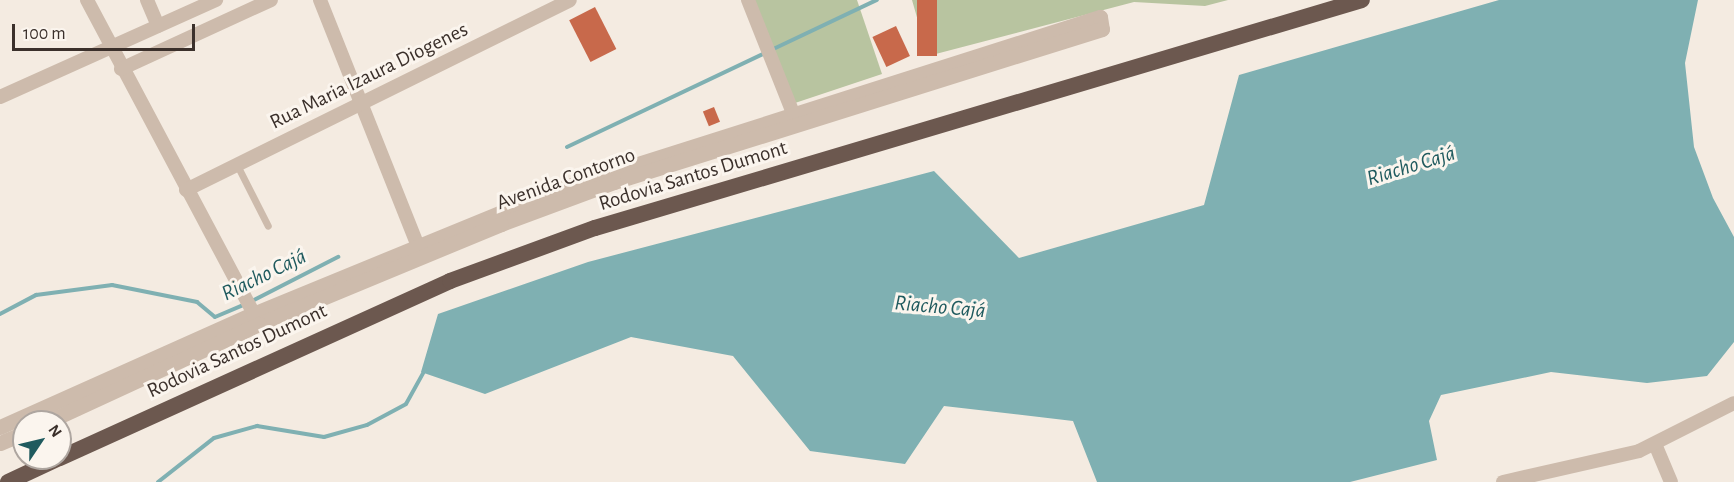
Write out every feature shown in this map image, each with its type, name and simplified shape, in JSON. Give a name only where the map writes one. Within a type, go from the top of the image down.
[{"type":"highway","name":"Rodovia Santos Dumont","points":[[72,453],[450,281],[595,228],[1362,0]]},
{"type":"highway","name":"Rodovia Santos Dumont","points":[[8,482],[34,470]]},
{"type":"street","points":[[87,0],[121,69],[256,319]]},
{"type":"street","points":[[147,0],[158,26]]},
{"type":"street","points":[[0,97],[216,0]]},
{"type":"street","points":[[121,69],[271,0]]},
{"type":"street","points":[[320,0],[363,102],[420,250]]},
{"type":"street","name":"Rua Maria Izaura Diogenes","points":[[186,190],[570,0]]},
{"type":"street","points":[[748,0],[796,119]]},
{"type":"street","points":[[0,427],[420,250],[553,190],[796,119],[952,69],[1098,16]]},
{"type":"street","points":[[71,410],[256,319]]},
{"type":"street","points":[[1503,482],[1548,478],[1655,444],[1734,403]]},
{"type":"street","points":[[1655,444],[1671,482]]},
{"type":"lane","points":[[237,165],[268,226]]},
{"type":"green space","points":[[754,0],[857,0],[882,74],[795,103]]},
{"type":"green space","points":[[912,0],[1228,0],[1205,6],[1134,2],[928,56]]},
{"type":"water","points":[[1499,0],[1698,0],[1685,63],[1694,147],[1713,198],[1734,237],[1734,342],[1707,376],[1647,383],[1551,372],[1441,395],[1429,421],[1437,460],[1350,482],[1097,482],[1073,421],[944,406],[905,464],[810,451],[733,356],[631,337],[485,394],[421,372],[438,314],[588,262],[934,171],[1019,258],[1204,205],[1239,75]]},
{"type":"building","points":[[917,0],[937,0],[937,56],[917,56]]},
{"type":"building","points":[[595,7],[616,49],[590,62],[569,20]]},
{"type":"building","points":[[896,26],[910,56],[886,67],[872,37]]},
{"type":"building","points":[[714,107],[720,122],[709,126],[703,111]]},
{"type":"waterway","name":"Riacho Cajá","points":[[567,147],[877,0]]},
{"type":"waterway","name":"Riacho Cajá","points":[[252,301],[338,257]]},
{"type":"waterway","name":"Riacho Cajá","points":[[0,314],[36,295],[112,285],[197,302],[215,317],[245,304]]},
{"type":"waterway","name":"Riacho Cajá","points":[[158,482],[214,438],[257,426],[324,437],[367,425],[406,404],[425,370]]}]
